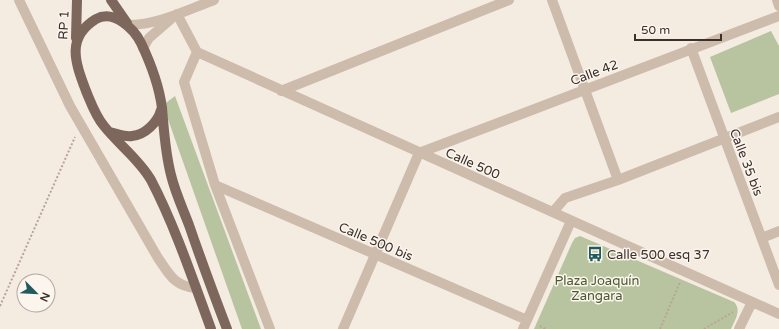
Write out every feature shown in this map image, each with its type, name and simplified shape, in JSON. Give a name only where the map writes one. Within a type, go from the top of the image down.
[{"type":"main road","name":"RP 1","points":[[75,52],[78,8],[77,0]]},
{"type":"main road","points":[[111,0],[128,25],[136,33],[153,73],[162,108],[164,142],[171,176],[227,329]]},
{"type":"main road","points":[[128,25],[110,18],[99,18],[86,26],[81,32],[75,52],[76,64],[90,102],[103,125],[129,152],[150,178],[196,288],[211,329]]},
{"type":"main road","points":[[108,131],[127,136],[139,134],[156,121],[162,108]]},
{"type":"street","points":[[20,0],[80,124],[158,258],[178,283],[184,287],[196,288]]},
{"type":"street","points":[[128,25],[140,25],[177,14],[214,0]]},
{"type":"street","points":[[281,91],[509,0]]},
{"type":"street","points":[[552,0],[618,180]]},
{"type":"street","points":[[777,0],[779,6]]},
{"type":"street","points":[[143,48],[149,38],[177,14]]},
{"type":"street","points":[[177,14],[197,52],[184,82],[215,185],[272,328]]},
{"type":"street","name":"Calle 42","points":[[419,153],[691,48],[779,16]]},
{"type":"street","name":"Calle 35 bis","points":[[691,48],[779,285]]},
{"type":"street","name":"Calle 500","points":[[197,52],[779,314]]},
{"type":"street","points":[[553,212],[565,198],[618,180],[724,137],[779,117]]},
{"type":"street","points":[[343,329],[419,153]]},
{"type":"street","name":"Calle 500 bis","points":[[215,185],[376,255],[525,324]]},
{"type":"street","points":[[525,324],[571,221]]},
{"type":"street","points":[[762,238],[779,231]]},
{"type":"street","points":[[739,329],[752,302]]},
{"type":"path","points":[[0,306],[80,124]]},
{"type":"path","points":[[660,329],[680,282]]},
{"type":"path","points":[[704,329],[733,312]]},
{"type":"path","points":[[540,326],[546,329]]},
{"type":"green space","points":[[771,31],[779,46],[779,94],[731,113],[710,57]]},
{"type":"green space","points":[[175,96],[261,329],[242,329],[163,105]]},
{"type":"green space","name":"Plaza Joaquín Zangara","points":[[580,236],[734,302],[738,312],[731,329],[534,329],[572,243],[575,238]]},
{"type":"place","name":"Calle 500 esq 37","points":[[595,254]]}]
